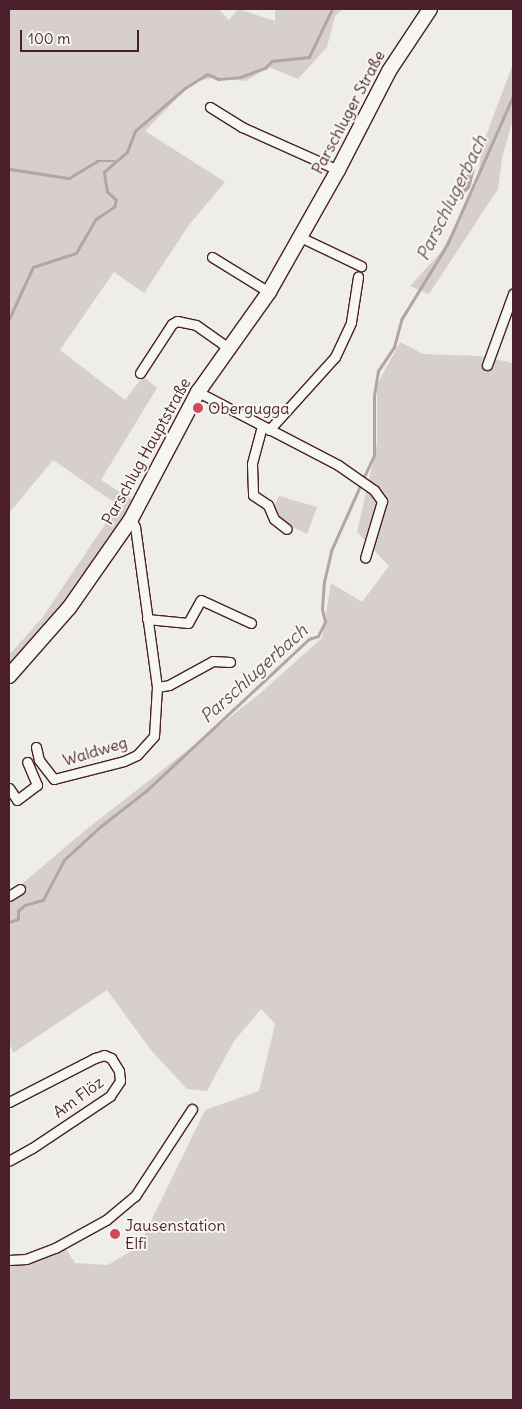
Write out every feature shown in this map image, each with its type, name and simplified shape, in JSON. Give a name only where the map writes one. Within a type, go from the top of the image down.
[{"type":"main road","name":"Parschluger Straße","points":[[299,235],[338,170],[389,71],[430,9]]},
{"type":"main road","name":"Parschlug Hauptstraße","points":[[9,676],[68,608],[131,519],[198,392],[269,292],[299,235]]},
{"type":"street","points":[[210,107],[242,127],[338,170]]},
{"type":"street","points":[[299,235],[361,266]]},
{"type":"street","points":[[212,257],[269,292]]},
{"type":"street","points":[[287,529],[274,519],[268,504],[253,495],[252,464],[265,428],[334,357],[351,322],[358,277]]},
{"type":"street","points":[[488,365],[513,294]]},
{"type":"street","points":[[140,373],[172,324],[178,321],[196,325],[230,349]]},
{"type":"street","points":[[198,392],[362,480],[374,490],[382,501],[365,558]]},
{"type":"street","name":"Waldweg","points":[[36,747],[39,760],[54,779],[103,768],[137,755],[154,736],[157,686],[135,527],[131,519]]},
{"type":"street","points":[[147,619],[188,623],[201,600],[251,622]]},
{"type":"street","points":[[157,686],[169,685],[213,661],[230,662]]},
{"type":"street","points":[[9,788],[17,800],[37,785],[27,762]]},
{"type":"street","points":[[9,896],[20,889]]},
{"type":"street","name":"Am Flöz","points":[[9,1102],[104,1055],[111,1058],[120,1071],[120,1081],[110,1096],[9,1161]]},
{"type":"street","points":[[9,1260],[26,1259],[55,1248],[106,1220],[135,1196],[192,1109]]},
{"type":"shaded area","points":[[9,9],[219,9],[229,20],[238,9],[275,21],[275,9],[343,9],[335,16],[327,47],[298,79],[269,67],[246,81],[212,78],[193,82],[145,131],[225,182],[189,225],[144,293],[114,272],[60,350],[125,400],[143,376],[157,388],[101,480],[136,502],[64,609],[9,672],[9,655],[42,618],[118,505],[53,460],[9,513]]},
{"type":"shaded area","points":[[513,64],[513,119],[502,158],[498,189],[429,294],[410,286],[441,252],[477,184],[482,146]]},
{"type":"shaded area","points":[[475,169],[470,188],[458,200],[457,195],[464,177]]},
{"type":"shaded area","points":[[400,342],[423,354],[480,356],[513,363],[513,1400],[9,1400],[9,1267],[66,1249],[75,1263],[108,1265],[139,1246],[205,1110],[259,1091],[275,1024],[261,1009],[234,1041],[207,1091],[187,1089],[150,1049],[107,990],[13,1053],[9,1042],[9,895],[83,832],[257,696],[322,638],[331,583],[362,602],[389,566],[357,532],[377,444],[377,385]]},
{"type":"shaded area","points":[[279,496],[317,507],[307,534],[282,522],[274,506]]},
{"type":"waterway","points":[[9,319],[33,267],[76,253],[96,219],[114,207],[116,200],[107,192],[104,172],[127,152],[135,131],[185,88],[207,74],[219,79],[240,77],[265,68],[272,61],[309,57],[332,9]]},
{"type":"waterway","name":"Parschlugerbach","points":[[363,479],[374,455],[374,396],[378,371],[394,347],[401,320],[447,245],[513,96]]},
{"type":"waterway","points":[[10,169],[69,178],[97,161],[114,161]]},
{"type":"waterway","name":"Parschlugerbach","points":[[9,922],[18,919],[18,911],[25,905],[43,900],[64,860],[101,826],[146,791],[309,639],[318,636],[325,622],[322,609],[324,582],[331,551],[361,484]]},
{"type":"place","name":"Obergugga","points":[[198,408]]},
{"type":"place","name":"Jausenstation Elfi","points":[[115,1234]]}]
